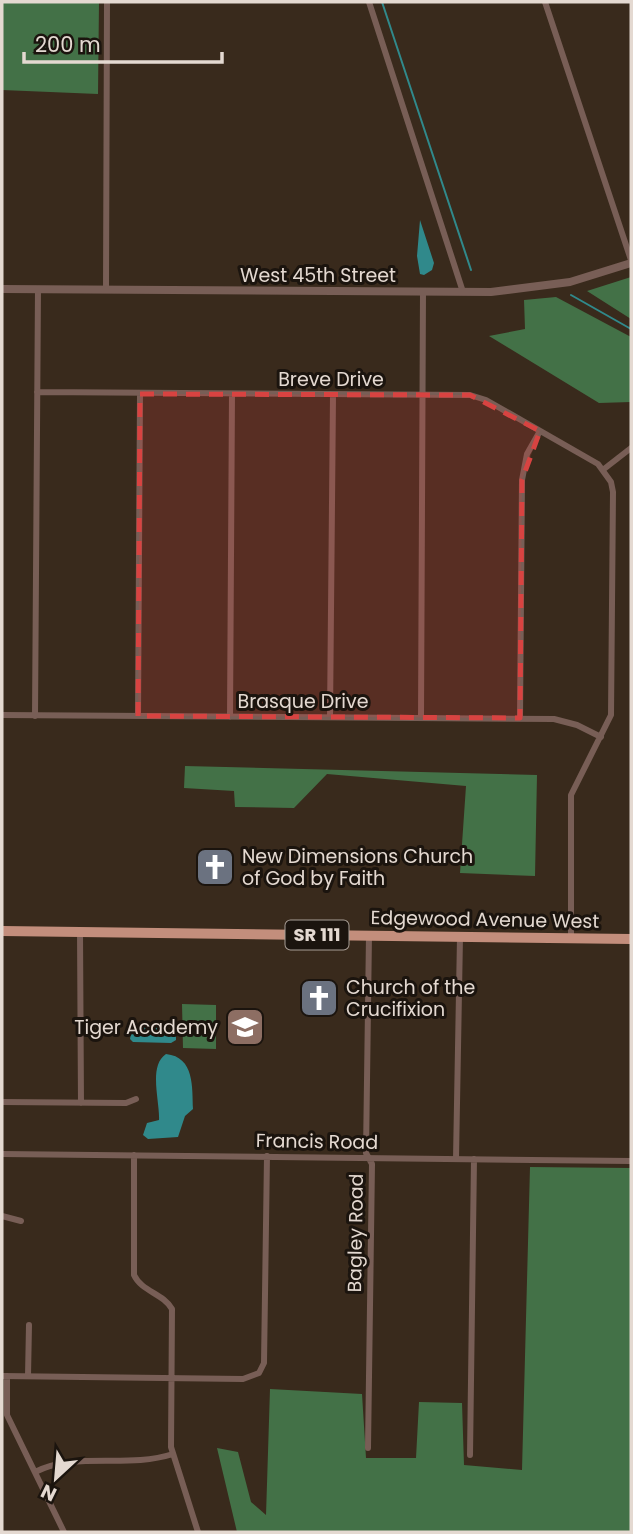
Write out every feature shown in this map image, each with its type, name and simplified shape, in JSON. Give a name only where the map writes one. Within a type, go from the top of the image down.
[{"type":"main road","name":"Edgewood Avenue West","points":[[2,931],[631,939]]},
{"type":"street","points":[[106,289],[107,2]]},
{"type":"street","points":[[369,2],[463,292]]},
{"type":"street","points":[[545,2],[631,262]]},
{"type":"street","name":"West 45th Street","points":[[2,289],[423,292],[517,290],[559,284],[631,262]]},
{"type":"street","points":[[35,716],[38,289]]},
{"type":"street","points":[[421,718],[423,292]]},
{"type":"street","name":"Breve Drive","points":[[37,392],[478,396],[604,469]]},
{"type":"street","points":[[138,716],[140,394]]},
{"type":"street","points":[[230,717],[232,394]]},
{"type":"street","points":[[330,718],[333,396]]},
{"type":"street","points":[[520,718],[522,480],[527,454],[540,431]]},
{"type":"street","points":[[571,938],[571,795],[611,715],[612,492],[604,469],[631,448]]},
{"type":"street","name":"Brasque Drive","points":[[2,715],[520,718],[566,721],[601,737]]},
{"type":"street","points":[[80,932],[80,1103]]},
{"type":"street","name":"Bagley Road","points":[[368,1448],[372,1164],[366,1153],[369,935]]},
{"type":"street","points":[[456,1159],[460,937]]},
{"type":"street","points":[[2,1102],[127,1103],[136,1098]]},
{"type":"street","name":"Francis Road","points":[[2,1154],[631,1161]]},
{"type":"street","points":[[134,1155],[134,1275],[141,1286],[165,1299],[172,1309],[173,1454],[198,1532]]},
{"type":"street","points":[[64,1532],[6,1415],[4,1376],[243,1378],[259,1373],[264,1363],[267,1156]]},
{"type":"street","points":[[470,1455],[474,1159]]},
{"type":"street","points":[[2,1216],[21,1221]]},
{"type":"street","points":[[28,1376],[29,1325]]},
{"type":"street","points":[[35,1472],[62,1461],[143,1463],[173,1454]]},
{"type":"highlighted area","points":[[140,394],[470,395],[540,431],[522,480],[520,718],[138,716]]},
{"type":"green space","points":[[2,2],[99,2],[98,94],[2,90]]},
{"type":"green space","points":[[631,277],[631,319],[587,291]]},
{"type":"green space","points":[[556,297],[631,337],[631,402],[599,403],[489,336],[525,329],[524,300]]},
{"type":"green space","points":[[185,766],[537,775],[535,876],[460,873],[466,786],[327,774],[294,808],[235,807],[234,791],[184,788]]},
{"type":"green space","points":[[182,1004],[216,1005],[216,1049],[183,1048]]},
{"type":"green space","points":[[530,1167],[631,1168],[631,1532],[237,1532],[217,1448],[238,1452],[251,1502],[266,1515],[270,1389],[362,1394],[366,1458],[416,1458],[419,1402],[462,1403],[464,1465],[522,1470]]},
{"type":"water","points":[[420,220],[434,263],[432,270],[424,275],[420,274],[417,256]]},
{"type":"water","points":[[132,1027],[166,1028],[176,1036],[176,1040],[171,1043],[133,1042],[130,1039]]},
{"type":"water","points":[[166,1054],[175,1056],[187,1067],[192,1083],[193,1109],[185,1116],[178,1137],[148,1139],[143,1135],[147,1123],[159,1120],[156,1075],[157,1067]]},
{"type":"waterway","points":[[382,2],[471,270]]},
{"type":"waterway","points":[[571,295],[631,329]]},
{"type":"place","name":"New Dimensions Church of God by Faith","points":[[215,867]]},
{"type":"place","name":"Church of the Crucifixion","points":[[319,998]]},
{"type":"place","name":"Tiger Academy","points":[[245,1027]]}]
